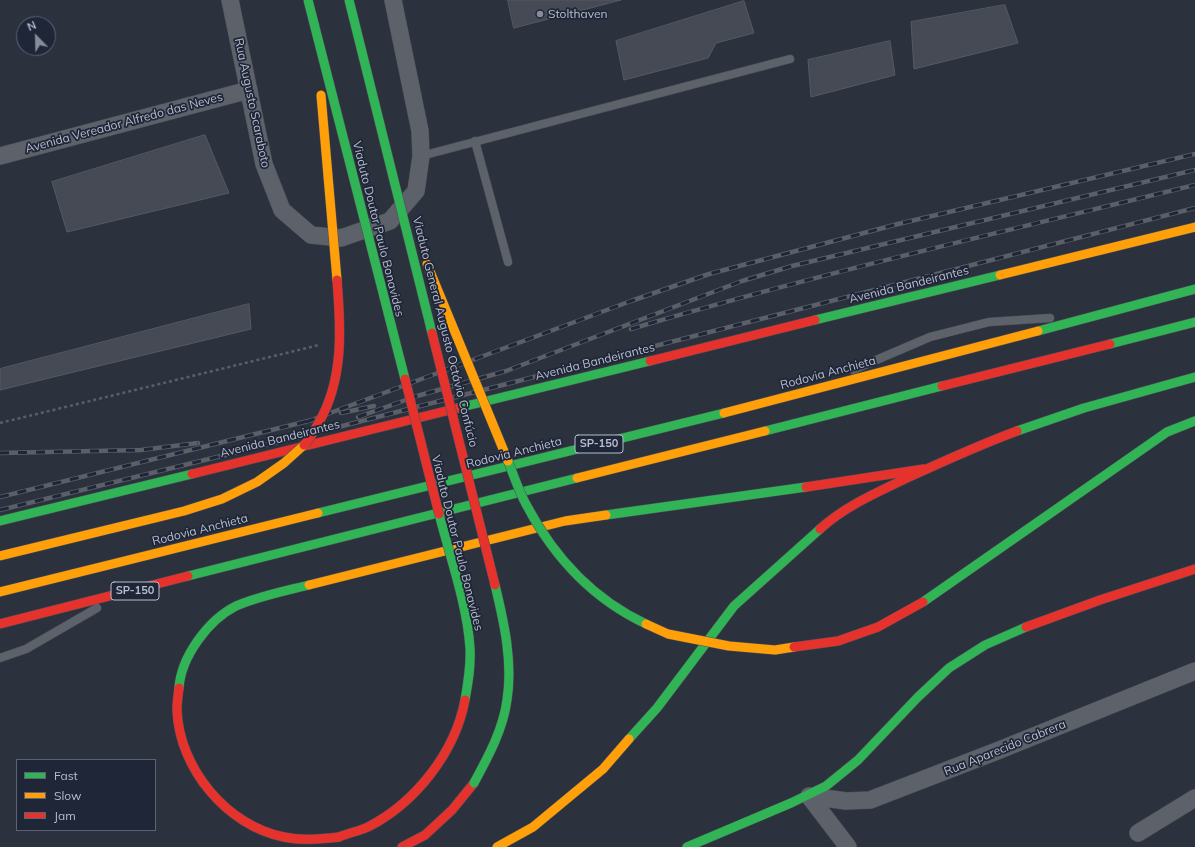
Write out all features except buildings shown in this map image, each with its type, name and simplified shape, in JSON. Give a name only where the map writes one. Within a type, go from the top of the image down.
[{"type":"main road","name":"Viaduto Doutor Paulo Bonavides","points":[[308,0],[315,32],[465,615],[470,654],[468,682],[460,719],[446,751],[426,781],[401,805],[370,826],[339,837],[312,840],[282,837],[254,828],[229,812],[208,791],[192,766],[182,738],[177,710],[178,684],[189,652],[208,628],[233,608],[262,597],[565,521],[829,484],[924,469]]},
{"type":"main road","name":"Viaduto General Augusto Octávio Confúcio","points":[[349,0],[501,610],[508,657],[507,702],[493,748],[474,783],[452,810],[426,835],[402,847]]},
{"type":"main road","points":[[0,556],[184,511],[222,499],[257,482],[284,463],[307,442],[327,408],[337,372],[341,328],[315,32]]},
{"type":"main road","points":[[398,194],[526,505],[553,548],[590,590],[629,616],[668,634],[729,646],[775,650],[838,641],[878,627],[923,602],[987,560],[1167,432],[1195,420]]},
{"type":"main road","name":"Avenida Bandeirantes","points":[[0,521],[1195,227]]},
{"type":"main road","name":"Rodovia Anchieta","points":[[0,592],[791,396],[1195,289]]},
{"type":"main road","name":"SP-150","points":[[0,624],[116,596],[1195,322]]},
{"type":"main road","points":[[497,847],[533,827],[603,769],[657,708],[734,606],[831,519],[869,497],[924,469],[976,446],[1084,408],[1195,377]]},
{"type":"main road","points":[[687,847],[809,796],[841,775],[871,748],[920,695],[942,674],[967,656],[996,640],[1064,612],[1195,569]]},
{"type":"street","name":"Rua Augusto Scaraboto","points":[[230,0],[264,164],[282,210],[311,235],[341,238],[390,221],[416,190],[421,156],[420,131],[393,0]]},
{"type":"street","name":"Avenida Vereador Alfredo das Neves","points":[[0,156],[249,90]]},
{"type":"street","name":"Rua Aparecido Cabrera","points":[[809,796],[846,801],[870,800],[954,768],[1195,671]]},
{"type":"street","points":[[809,796],[848,847]]},
{"type":"street","points":[[1138,833],[1195,798]]},
{"type":"lane","points":[[421,156],[790,59]]},
{"type":"lane","points":[[475,141],[508,262]]},
{"type":"lane","points":[[791,396],[937,335],[989,322],[1095,315]]},
{"type":"lane","points":[[0,658],[26,649],[116,596]]},
{"type":"path","points":[[0,423],[320,345]]},
{"type":"railway","points":[[306,422],[631,301],[709,274],[898,224],[1195,154]]},
{"type":"railway","points":[[358,417],[417,396],[506,371],[742,281],[792,266],[1195,170]]},
{"type":"railway","points":[[631,329],[841,271],[1195,185]]},
{"type":"railway","points":[[0,510],[307,435],[1195,208]]},
{"type":"railway","points":[[341,413],[374,406]]},
{"type":"railway","points":[[0,497],[312,420]]},
{"type":"railway","points":[[0,453],[141,450],[198,443]]},
{"type":"traffic: fast","points":[[308,0],[405,379]]},
{"type":"traffic: fast","points":[[349,0],[432,333]]},
{"type":"traffic: fast","points":[[815,320],[1000,275]]},
{"type":"traffic: fast","points":[[1038,331],[1195,289]]},
{"type":"traffic: fast","points":[[1110,344],[1195,322]]},
{"type":"traffic: fast","points":[[458,408],[650,361]]},
{"type":"traffic: fast","points":[[1017,431],[1084,408],[1195,377]]},
{"type":"traffic: fast","points":[[765,431],[942,386]]},
{"type":"traffic: fast","points":[[318,513],[724,413]]},
{"type":"traffic: fast","points":[[923,602],[1167,432],[1195,421]]},
{"type":"traffic: fast","points":[[508,461],[527,506],[538,525],[563,559],[592,589],[627,614],[646,624]]},
{"type":"traffic: fast","points":[[0,521],[192,474]]},
{"type":"traffic: fast","points":[[188,576],[577,478]]},
{"type":"traffic: fast","points":[[606,515],[806,487]]},
{"type":"traffic: fast","points":[[439,514],[458,581],[468,631],[470,661],[465,700]]},
{"type":"traffic: fast","points":[[629,739],[657,708],[734,606],[820,529]]},
{"type":"traffic: fast","points":[[179,688],[181,676],[191,652],[206,630],[226,612],[236,606],[254,599],[309,585]]},
{"type":"traffic: fast","points":[[474,783],[490,753],[502,722],[509,686],[507,642],[495,585]]},
{"type":"traffic: fast","points":[[687,847],[791,803],[826,786],[858,760],[918,697],[949,668],[985,645],[1026,627]]},
{"type":"traffic: slow","points":[[321,95],[337,280]]},
{"type":"traffic: slow","points":[[1000,275],[1195,227]]},
{"type":"traffic: slow","points":[[427,264],[508,461]]},
{"type":"traffic: slow","points":[[724,413],[1038,331]]},
{"type":"traffic: slow","points":[[577,478],[765,431]]},
{"type":"traffic: slow","points":[[0,556],[184,511],[222,499],[257,482],[284,463],[304,445]]},
{"type":"traffic: slow","points":[[0,592],[318,513]]},
{"type":"traffic: slow","points":[[309,585],[565,521],[606,515]]},
{"type":"traffic: slow","points":[[646,624],[668,634],[729,646],[775,650],[794,647]]},
{"type":"traffic: slow","points":[[497,847],[533,827],[603,769],[629,739]]},
{"type":"traffic: jam","points":[[304,445],[318,424],[326,407],[336,372],[340,335],[337,280]]},
{"type":"traffic: jam","points":[[650,361],[815,320]]},
{"type":"traffic: jam","points":[[432,333],[495,585]]},
{"type":"traffic: jam","points":[[942,386],[1110,344]]},
{"type":"traffic: jam","points":[[405,379],[439,514]]},
{"type":"traffic: jam","points":[[192,474],[458,408]]},
{"type":"traffic: jam","points":[[820,529],[840,513],[873,494],[948,459],[1017,431]]},
{"type":"traffic: jam","points":[[806,487],[924,469]]},
{"type":"traffic: jam","points":[[1026,627],[1100,600],[1195,569]]},
{"type":"traffic: jam","points":[[0,624],[188,576]]},
{"type":"traffic: jam","points":[[794,647],[838,641],[878,627],[923,602]]},
{"type":"traffic: jam","points":[[179,688],[177,710],[180,732],[187,753],[197,773],[210,791],[226,807],[244,821],[263,831],[284,837],[305,839],[339,837]]},
{"type":"traffic: jam","points":[[339,837],[368,827],[385,817],[417,790],[442,757],[452,739],[460,720],[465,700]]},
{"type":"traffic: jam","points":[[402,847],[425,835],[452,810],[474,783]]},
{"type":"place","name":"Stolthaven","points":[[540,14]]}]
